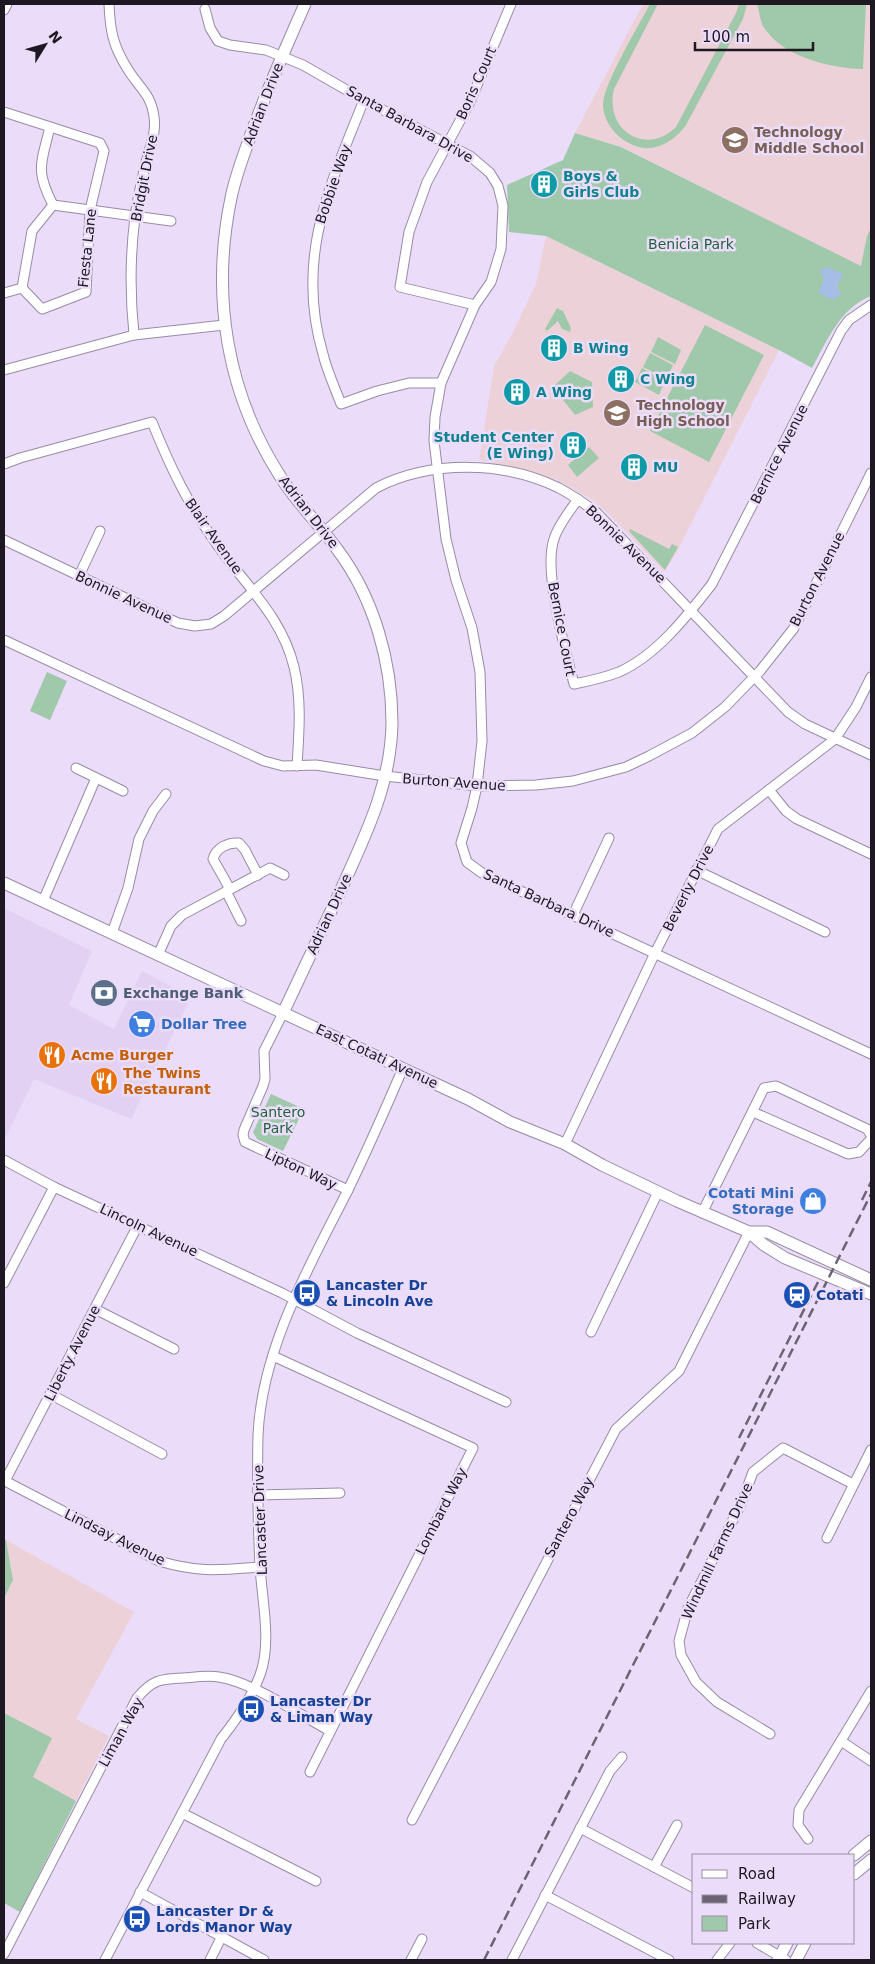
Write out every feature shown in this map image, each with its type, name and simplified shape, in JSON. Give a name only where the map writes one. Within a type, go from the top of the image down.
[{"type":"street","points":[[4,10],[7,4]]},
{"type":"street","name":"Bridgit Drive","points":[[109,4],[110,30],[116,48],[128,70],[147,93],[154,116],[154,134],[148,154],[136,217],[131,275],[134,335]]},
{"type":"street","name":"Adrian Drive","points":[[283,1013],[374,818],[386,776],[392,725],[390,684],[382,642],[368,603],[351,570],[324,531],[280,476],[259,439],[239,392],[224,324],[221,270],[231,195],[258,114],[281,56],[305,4]]},
{"type":"street","name":"Boris Court","points":[[475,305],[400,287],[409,232],[427,182],[470,102],[511,4]]},
{"type":"street","name":"Santa Barbara Drive","points":[[205,9],[210,28],[218,40],[230,45],[266,50],[303,65],[364,100],[470,156],[490,173],[498,186],[503,206],[501,248],[491,282],[475,305],[440,383],[435,417],[434,441],[446,539],[456,580],[472,628],[480,672],[482,741],[477,786],[461,843],[467,862],[482,872],[572,915],[871,1054]]},
{"type":"street","name":"Bobbie Way","points":[[364,100],[326,194],[317,233],[312,289],[322,354],[341,404],[377,391],[409,383],[440,383]]},
{"type":"street","name":"Fiesta Lane","points":[[4,112],[100,143],[104,152],[90,210],[86,292],[42,309],[22,288]]},
{"type":"street","points":[[50,127],[40,168],[43,186],[52,206]]},
{"type":"street","points":[[52,206],[171,222]]},
{"type":"street","points":[[4,293],[22,288],[32,231],[52,206]]},
{"type":"street","name":"Bernice Avenue","points":[[692,610],[712,584],[840,331],[849,320],[871,305]]},
{"type":"street","points":[[4,370],[134,335],[224,324]]},
{"type":"street","name":"Blair Avenue","points":[[4,464],[152,422],[171,470],[194,512],[219,549],[268,610],[279,629],[294,667],[300,704],[297,766]]},
{"type":"street","name":"Bonnie Avenue","points":[[4,540],[178,623],[195,626],[211,624],[254,591],[376,488],[394,479],[438,469],[486,468],[506,471],[543,481],[578,499],[609,525],[788,712],[804,724],[871,755]]},
{"type":"street","name":"Burton Avenue","points":[[4,640],[264,761],[283,766],[316,765],[386,776],[477,786],[536,786],[573,781],[626,767],[692,733],[755,678],[794,628],[871,473]]},
{"type":"street","name":"Bernice Court","points":[[578,499],[554,537],[550,555],[552,577],[574,684],[599,679],[620,671],[643,656],[669,634],[692,610]]},
{"type":"street","points":[[79,576],[100,531]]},
{"type":"street","name":"Beverly Drive","points":[[564,1144],[655,952],[718,829],[834,739],[856,707],[871,678]]},
{"type":"street","points":[[76,768],[123,792]]},
{"type":"street","points":[[43,901],[96,778]]},
{"type":"street","points":[[769,790],[786,811],[797,819],[871,854]]},
{"type":"street","points":[[112,934],[128,888],[139,839],[153,811],[166,794]]},
{"type":"street","points":[[572,915],[609,838]]},
{"type":"street","points":[[241,921],[213,859],[215,853],[221,848],[239,843],[258,874]]},
{"type":"street","points":[[158,955],[175,920],[270,868],[284,874]]},
{"type":"street","points":[[696,870],[825,932]]},
{"type":"street","name":"East Cotati Avenue","points":[[4,883],[403,1068],[468,1099],[510,1122],[564,1144],[602,1165],[702,1213],[749,1232],[764,1245],[785,1258],[871,1294]]},
{"type":"street","name":"Lipton Way","points":[[283,1013],[264,1051],[265,1078],[244,1130],[245,1142],[348,1190]]},
{"type":"street","name":"Lancaster Drive","points":[[105,1960],[221,1739],[242,1713],[261,1674],[265,1656],[265,1624],[260,1567],[258,1434],[261,1408],[273,1356],[294,1300],[348,1190],[403,1068]]},
{"type":"street","points":[[702,1213],[764,1088],[776,1086],[867,1129],[871,1135]]},
{"type":"street","points":[[753,1112],[848,1154],[860,1152],[871,1140]]},
{"type":"street","name":"Lincoln Avenue","points":[[4,1160],[54,1187],[138,1225],[294,1300],[357,1333],[506,1402]]},
{"type":"street","points":[[4,1283],[54,1187]]},
{"type":"street","points":[[591,1332],[658,1192]]},
{"type":"street","name":"Liberty Avenue","points":[[5,1482],[138,1225]]},
{"type":"street","name":"East Cotati Avenue","points":[[749,1232],[767,1232],[871,1280]]},
{"type":"street","name":"Santero Way","points":[[412,1820],[616,1429],[679,1371],[749,1232]]},
{"type":"street","points":[[95,1309],[174,1349]]},
{"type":"street","name":"Lombard Way","points":[[273,1356],[474,1448],[310,1772]]},
{"type":"street","points":[[50,1394],[162,1454]]},
{"type":"street","name":"Windmill Farms Drive","points":[[770,1734],[717,1702],[696,1682],[681,1655],[679,1641],[688,1608],[742,1504],[753,1472],[783,1448],[853,1484]]},
{"type":"street","points":[[827,1538],[871,1450]]},
{"type":"street","name":"Lindsay Avenue","points":[[5,1482],[159,1561],[184,1568],[212,1571],[260,1567]]},
{"type":"street","points":[[258,1494],[340,1493]]},
{"type":"street","name":"Liman Way","points":[[4,1954],[137,1698],[146,1686],[154,1681],[163,1679],[217,1676],[237,1681],[254,1689],[330,1731]]},
{"type":"street","points":[[808,1839],[798,1824],[799,1810],[871,1691]]},
{"type":"street","points":[[841,1741],[871,1761]]},
{"type":"street","points":[[512,1960],[610,1771],[622,1757]]},
{"type":"street","points":[[182,1813],[316,1881]]},
{"type":"street","points":[[654,1867],[677,1825]]},
{"type":"street","points":[[580,1828],[692,1887]]},
{"type":"street","points":[[855,1854],[871,1840]]},
{"type":"street","points":[[855,1873],[871,1860]]},
{"type":"street","points":[[140,1892],[264,1960]]},
{"type":"street","points":[[545,1895],[669,1960]]},
{"type":"street","points":[[210,1960],[222,1936]]},
{"type":"street","points":[[411,1960],[422,1939]]},
{"type":"street","points":[[717,1960],[729,1944]]},
{"type":"street","points":[[758,1944],[781,1959],[788,1944]]},
{"type":"street","points":[[796,1960],[804,1944]]},
{"type":"shaded area","name":"Technology Middle School","points":[[643,4],[871,4],[871,228],[867,236],[862,267],[622,147],[575,133]]},
{"type":"shaded area","name":"Technology High School","points":[[546,236],[779,350],[676,554],[664,572],[608,513],[591,499],[557,480],[527,470],[479,460],[494,366],[536,284]]},
{"type":"shaded area","points":[[4,908],[92,951],[69,1005],[114,1029],[142,971],[191,997],[131,1119],[34,1079],[4,1141]]},
{"type":"shaded area","points":[[6,1540],[134,1612],[76,1719],[109,1736],[76,1801],[33,1777],[4,1713],[4,1598],[13,1580]]},
{"type":"green space","points":[[650,4],[658,4],[614,89],[613,104],[615,116],[621,127],[630,135],[641,139],[664,136],[676,127],[739,4],[747,4],[743,19],[686,125],[668,142],[656,147],[644,148],[622,139],[610,127],[606,120],[603,104],[615,69]]},
{"type":"green space","points":[[757,4],[866,4],[863,69],[821,63],[807,59],[782,46],[771,37],[763,26]]},
{"type":"green space","name":"Benicia Park","points":[[575,133],[621,147],[861,266],[867,236],[871,228],[871,296],[860,301],[843,317],[829,337],[812,368],[546,236],[509,232],[507,185],[563,160]]},
{"type":"green space","points":[[557,308],[563,311],[571,328],[570,332],[562,329],[558,321],[547,331],[545,329]]},
{"type":"green space","points":[[705,325],[764,355],[709,462],[650,431]]},
{"type":"green space","points":[[658,337],[681,350],[675,364],[651,352]]},
{"type":"green space","points":[[650,353],[673,365],[667,379],[643,367]]},
{"type":"green space","points":[[642,368],[665,381],[659,395],[635,382]]},
{"type":"green space","points":[[570,371],[592,382],[593,407],[575,415],[553,387]]},
{"type":"green space","points":[[589,447],[599,458],[577,477],[568,465]]},
{"type":"green space","points":[[630,529],[669,549],[672,544],[678,547],[665,570],[629,531]]},
{"type":"green space","points":[[47,672],[67,681],[50,720],[30,711]]},
{"type":"green space","name":"Santero Park","points":[[271,1094],[304,1109],[283,1151],[257,1139],[253,1132]]},
{"type":"green space","points":[[4,1539],[6,1540],[13,1580],[4,1598]]},
{"type":"green space","points":[[4,1713],[52,1738],[33,1777],[76,1801],[20,1912],[4,1903]]},
{"type":"water","points":[[827,267],[843,274],[837,286],[841,295],[832,300],[818,292],[824,279],[820,270]]},
{"type":"railway","points":[[862,1200],[871,1182]]},
{"type":"railway","points":[[484,1960],[871,1194]]},
{"type":"railway","points":[[739,1438],[818,1282]]},
{"type":"place","name":"Technology Middle School","points":[[735,140]]},
{"type":"place","name":"Boys & Girls Club","points":[[544,184]]},
{"type":"place","name":"B Wing","points":[[554,348]]},
{"type":"place","name":"C Wing","points":[[621,379]]},
{"type":"place","name":"A Wing","points":[[517,392]]},
{"type":"place","name":"Technology High School","points":[[617,413]]},
{"type":"place","name":"Student Center (E Wing)","points":[[573,445]]},
{"type":"place","name":"MU","points":[[634,467]]},
{"type":"place","name":"Exchange Bank","points":[[104,993]]},
{"type":"place","name":"Dollar Tree","points":[[142,1024]]},
{"type":"place","name":"Acme Burger","points":[[52,1055]]},
{"type":"place","name":"The Twins Restaurant","points":[[104,1081]]},
{"type":"place","name":"Cotati Mini Storage","points":[[813,1201]]},
{"type":"place","name":"Lancaster Dr & Lincoln Ave","points":[[307,1293]]},
{"type":"place","name":"Cotati","points":[[797,1295]]},
{"type":"place","name":"Lancaster Dr & Liman Way","points":[[251,1709]]},
{"type":"place","name":"Lancaster Dr & Lords Manor Way","points":[[137,1919]]}]
